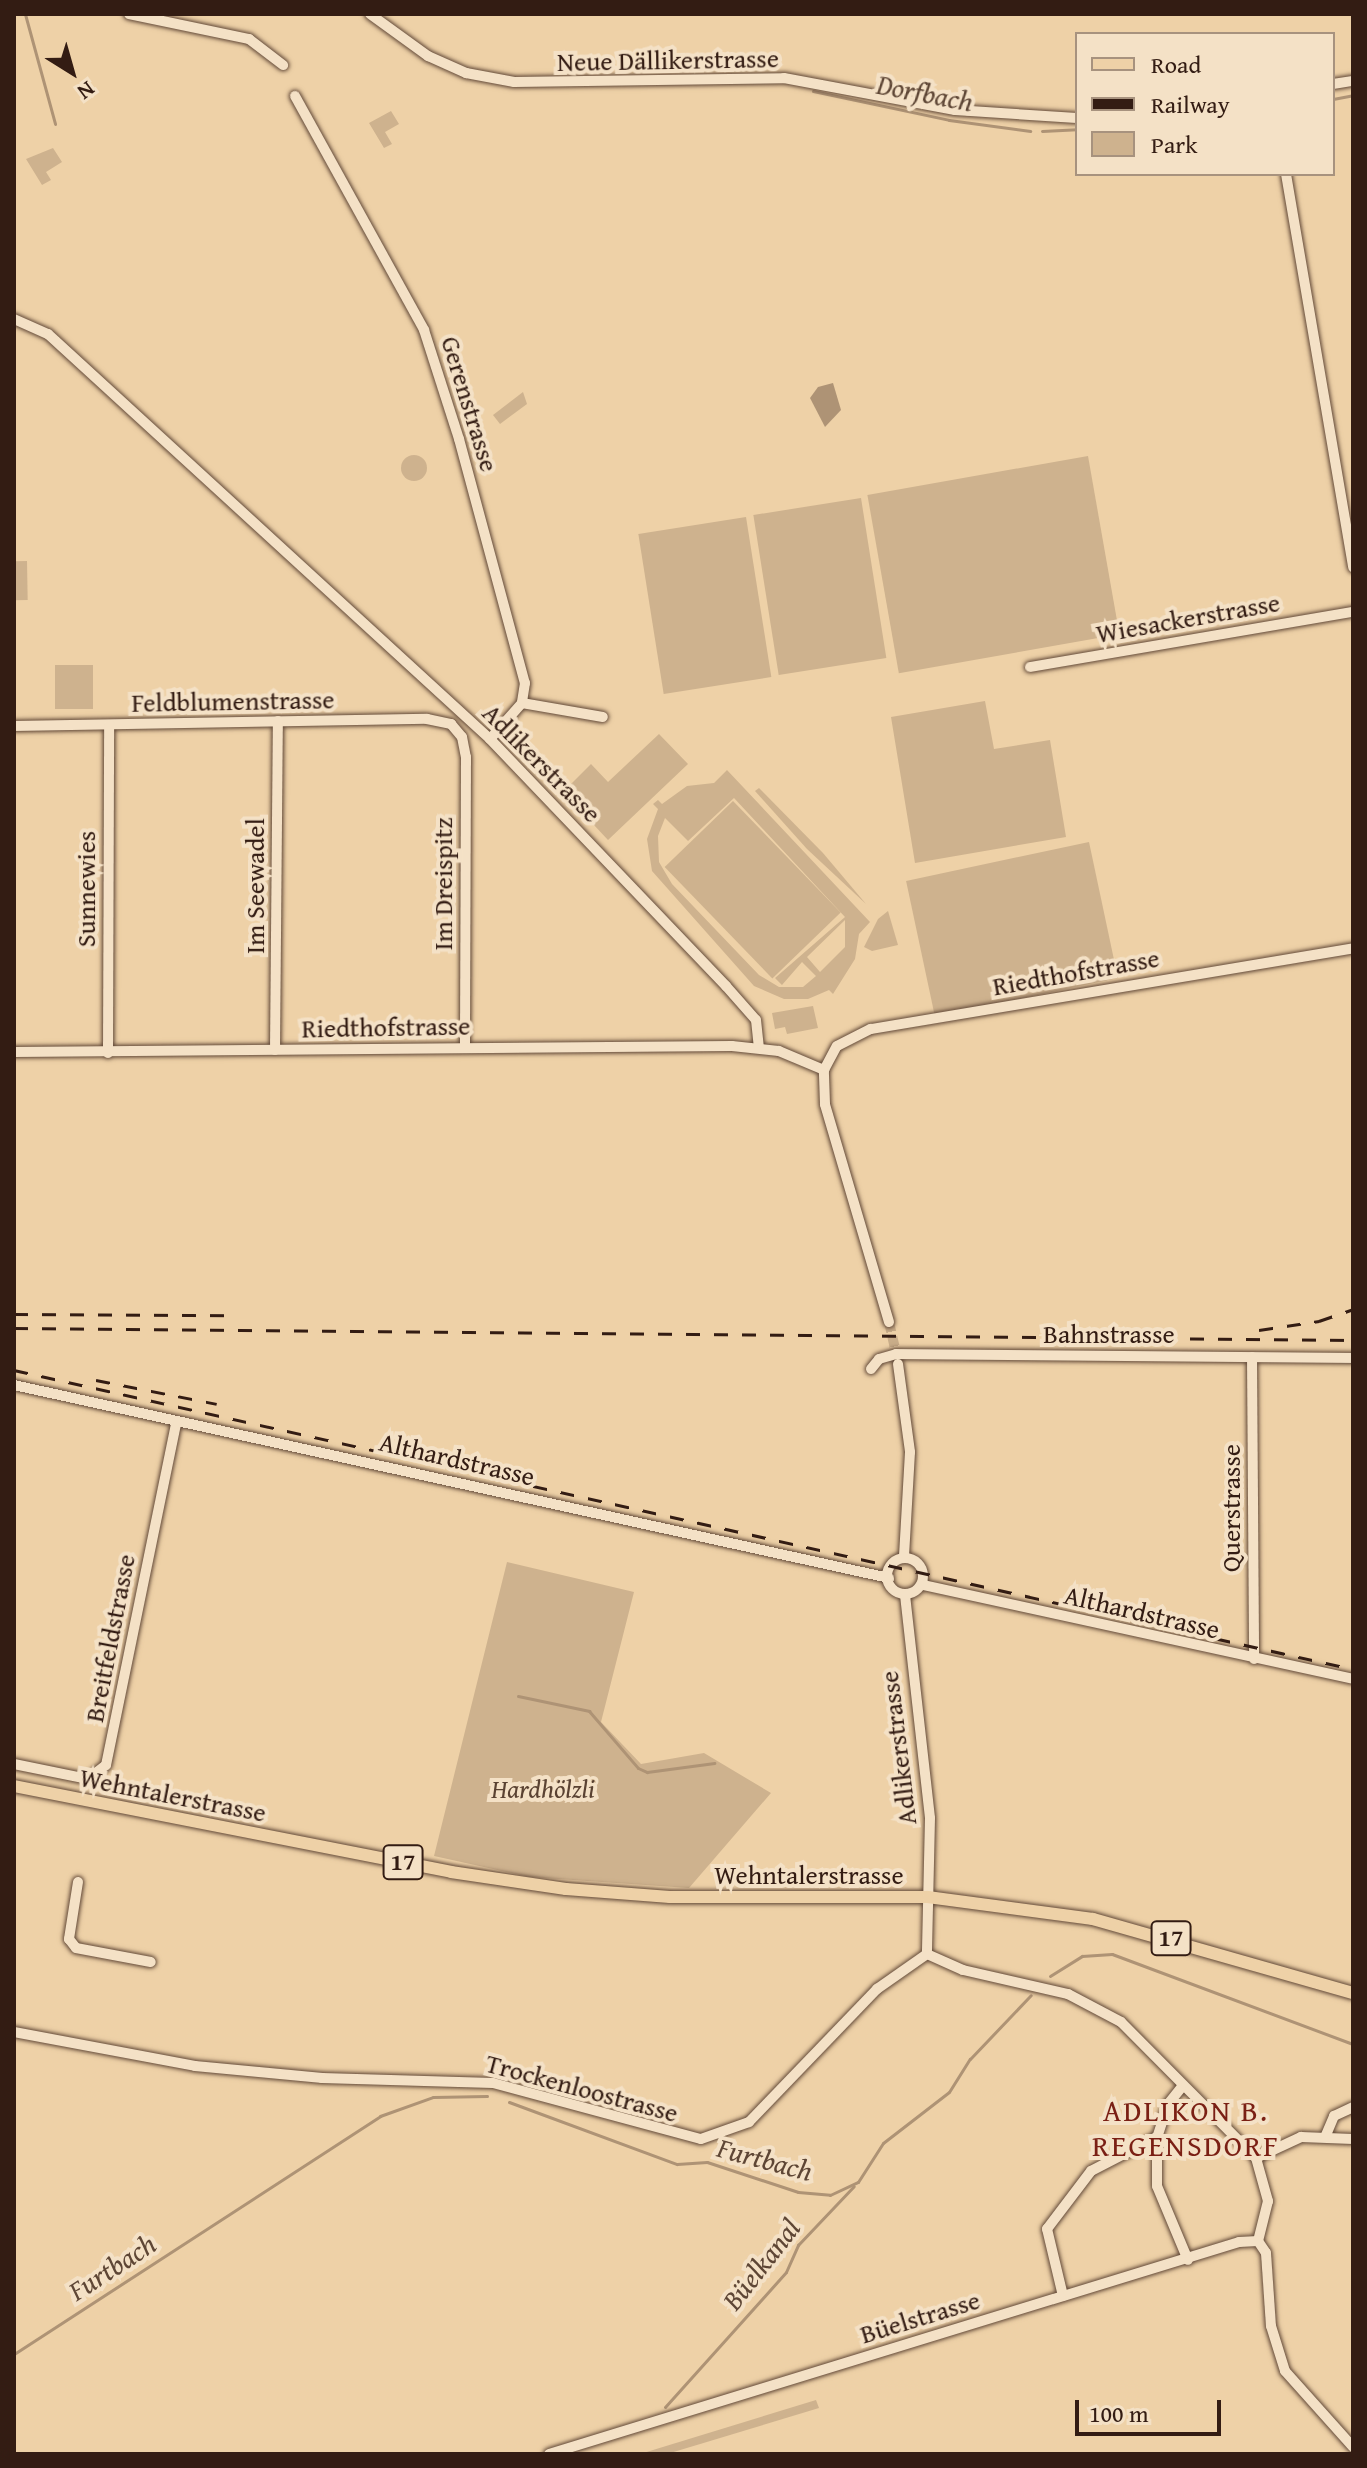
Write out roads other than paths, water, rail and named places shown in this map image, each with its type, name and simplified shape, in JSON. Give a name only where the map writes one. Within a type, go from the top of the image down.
[{"type":"main road","name":"Wehntalerstrasse","points":[[14,1786],[451,1872],[566,1889],[670,1897],[928,1897]]},
{"type":"main road","name":"17","points":[[928,1897],[1150,1932],[1353,1993]]},
{"type":"street","points":[[129,14],[249,39],[283,65]]},
{"type":"street","name":"Neue Dällikerstrasse","points":[[370,14],[428,56],[501,81],[564,84],[784,78],[955,110],[1075,118]]},
{"type":"street","name":"Gerenstrasse","points":[[295,96],[424,330],[509,609],[522,663],[522,703]]},
{"type":"street","points":[[1286,176],[1353,567]]},
{"type":"street","name":"Adlikerstrasse","points":[[14,319],[48,334],[490,739],[756,1020],[759,1047]]},
{"type":"street","name":"Wiesackerstrasse","points":[[1030,667],[1353,612]]},
{"type":"street","points":[[490,739],[522,703],[603,717]]},
{"type":"street","name":"Feldblumenstrasse","points":[[14,726],[427,719],[451,724]]},
{"type":"street","name":"Im Seewadel","points":[[275,1050],[278,721]]},
{"type":"street","name":"Im Dreispitz","points":[[451,724],[462,737],[466,757],[465,1048]]},
{"type":"street","name":"Sunnewies","points":[[108,1053],[109,725]]},
{"type":"street","name":"Riedthofstrasse","points":[[824,1070],[837,1046],[871,1029],[1353,948]]},
{"type":"street","points":[[759,1047],[824,1070],[825,1104],[889,1322]]},
{"type":"street","name":"Riedthofstrasse","points":[[14,1052],[759,1047]]},
{"type":"street","name":"Bahnstrasse","points":[[871,1369],[879,1359],[896,1354],[1353,1358]]},
{"type":"street","name":"Querstrasse","points":[[1252,1357],[1254,1659]]},
{"type":"street","points":[[898,1364],[910,1452],[904,1557]]},
{"type":"street","name":"Althardstrasse","points":[[14,1385],[889,1578]]},
{"type":"street","name":"Breitfeldstrasse","points":[[14,1764],[88,1779],[106,1765],[176,1423]]},
{"type":"street","points":[[904,1557],[917,1567],[923,1585],[915,1595],[905,1595],[889,1578],[890,1564],[904,1557]]},
{"type":"street","name":"Althardstrasse","points":[[923,1585],[1353,1679]]},
{"type":"street","name":"Adlikerstrasse","points":[[905,1595],[930,1818],[928,1897]]},
{"type":"street","points":[[78,1882],[69,1939],[76,1948],[151,1962]]},
{"type":"street","name":"Wehntalerstrasse","points":[[927,1954],[928,1897]]},
{"type":"street","points":[[927,1954],[963,1970],[1055,1989],[1095,2006],[1139,2039],[1181,2088],[1240,2138],[1256,2158],[1268,2201],[1258,2241],[1266,2253],[1271,2326],[1285,2371],[1353,2447]]},
{"type":"street","name":"Trockenloostrasse","points":[[14,2032],[195,2066],[322,2078],[493,2083],[701,2139],[749,2122],[877,1989],[927,1954]]},
{"type":"street","points":[[1181,2088],[1168,2104],[1157,2137],[1157,2186],[1188,2260]]},
{"type":"street","points":[[1326,2135],[1334,2116],[1353,2107]]},
{"type":"street","points":[[1256,2158],[1301,2137],[1326,2135],[1353,2139]]},
{"type":"street","points":[[1063,2296],[1047,2229],[1091,2171],[1157,2137]]},
{"type":"street","name":"Büelstrasse","points":[[549,2454],[1063,2296],[1258,2241]]},
{"type":"street","points":[[595,2440],[597,2454]]},
{"type":"waterway","points":[[25,14],[55,124]]},
{"type":"waterway","name":"Dorfbach","points":[[813,91],[949,120],[1030,131]]},
{"type":"waterway","name":"Dorfbach","points":[[1335,99],[1353,95]]},
{"type":"waterway","name":"Dorfbach","points":[[1042,131],[1075,129]]},
{"type":"waterway","points":[[518,1696],[589,1711],[638,1768],[647,1772],[714,1763]]},
{"type":"waterway","name":"Furtbach","points":[[1050,1976],[1082,1956],[1112,1954],[1353,2044]]},
{"type":"waterway","name":"Furtbach","points":[[509,2102],[677,2164],[707,2162],[798,2192],[830,2195],[858,2182],[883,2143],[949,2092],[970,2059],[1031,1995]]},
{"type":"waterway","name":"Furtbach","points":[[14,2354],[380,2116],[433,2097],[487,2096]]},
{"type":"waterway","name":"Büelkanal","points":[[665,2407],[786,2272],[798,2245],[854,2186]]},
{"type":"tunnel","points":[[889,1322],[898,1362]]},
{"type":"railway","points":[[1259,1330],[1319,1321],[1353,1309]]},
{"type":"railway","points":[[14,1314],[232,1315]]},
{"type":"railway","points":[[14,1328],[1353,1340]]},
{"type":"railway","points":[[14,1370],[1353,1669]]},
{"type":"railway","points":[[96,1380],[217,1404]]},
{"type":"district","name":"ADLIKON B. REGENSDORF","points":[[1186,2127]]},
{"type":"park label","name":"Hardhölzli","points":[[543,1789]]}]
